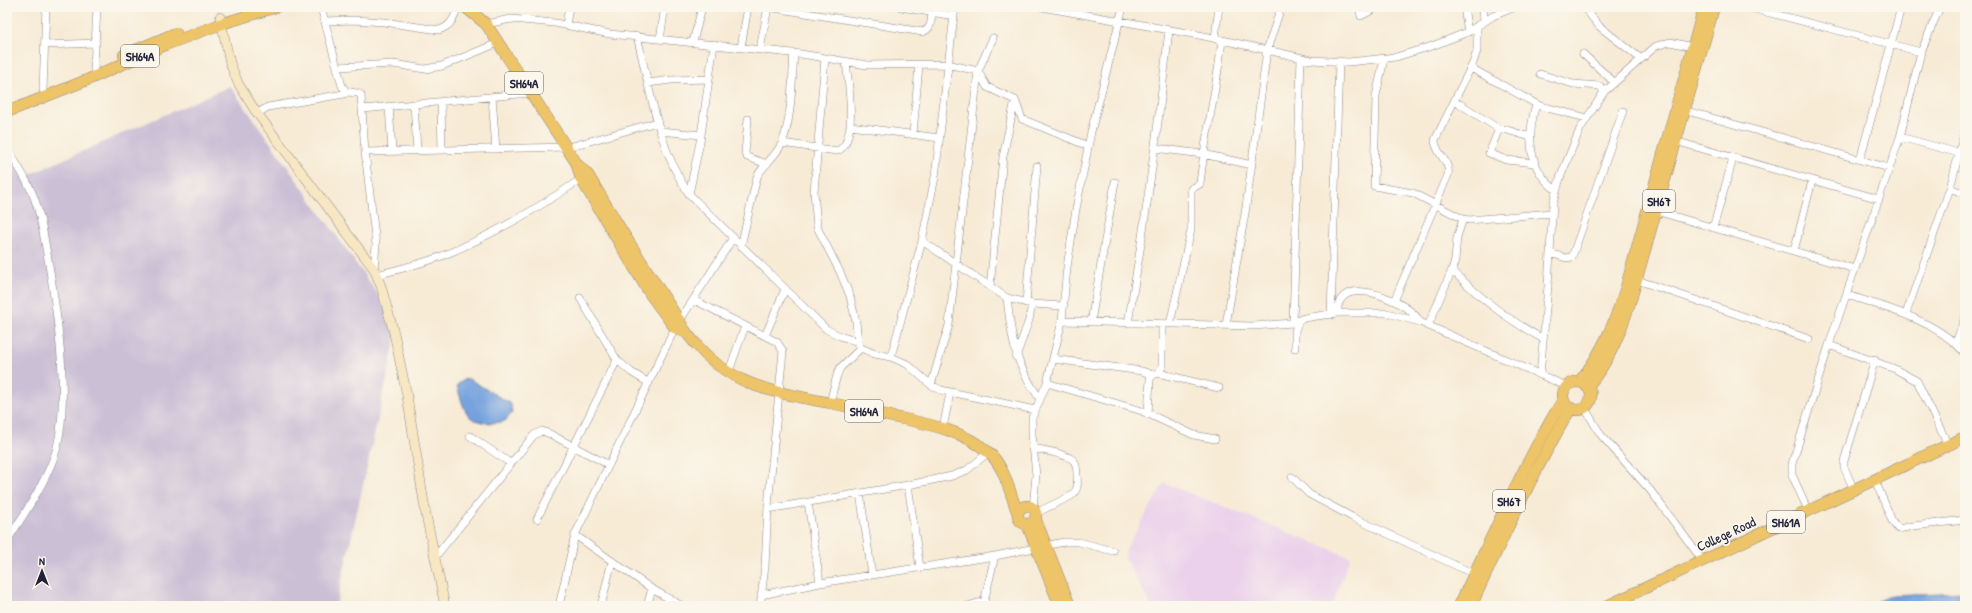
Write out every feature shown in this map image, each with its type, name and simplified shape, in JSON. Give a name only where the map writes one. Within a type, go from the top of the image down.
[{"type":"main road","name":"SH64A","points":[[7,112],[87,80],[250,7]]},
{"type":"main road","name":"SH64A","points":[[7,104],[94,69],[159,39],[221,20],[276,7]]},
{"type":"main road","name":"SH67","points":[[1583,384],[1616,319],[1704,7]]},
{"type":"main road","name":"SH67","points":[[1583,384],[1604,365],[1620,333],[1637,280],[1674,141],[1714,7]]},
{"type":"main road","name":"SH64A","points":[[464,8],[486,24],[577,164],[588,175],[680,327]]},
{"type":"main road","name":"SH64A","points":[[577,164],[581,179],[630,261],[680,327],[714,363],[728,374],[752,386],[779,394],[830,403],[943,428],[988,452],[1000,466],[1018,514],[1023,523],[1033,516],[1041,548],[1060,606]]},
{"type":"main road","points":[[1566,386],[1575,382],[1583,384],[1591,395],[1590,400],[1584,408],[1575,409],[1567,404]]},
{"type":"main road","name":"SH67","points":[[1471,606],[1567,404],[1564,390],[1566,386]]},
{"type":"main road","name":"SH67","points":[[1459,606],[1533,453],[1567,404]]},
{"type":"main road","name":"College Road","points":[[1607,606],[1809,512],[1965,437]]},
{"type":"main road","points":[[1018,514],[1024,507],[1029,506],[1033,516]]},
{"type":"main road","name":"SH64A","points":[[1041,548],[1070,606]]},
{"type":"street","points":[[43,90],[46,7]]},
{"type":"street","points":[[94,69],[97,7]]},
{"type":"street","points":[[321,7],[342,86],[347,92]]},
{"type":"street","points":[[566,25],[569,7]]},
{"type":"street","points":[[660,39],[665,7]]},
{"type":"street","points":[[693,42],[702,7]]},
{"type":"street","points":[[741,47],[748,7]]},
{"type":"street","points":[[760,49],[768,7],[923,32],[928,30],[931,25],[932,12]]},
{"type":"street","points":[[905,7],[954,16]]},
{"type":"street","points":[[891,357],[922,241],[935,177],[947,64],[955,7]]},
{"type":"street","points":[[1042,7],[1214,38],[1301,58],[1339,62],[1384,59],[1432,46],[1468,32],[1484,21],[1515,7]]},
{"type":"street","points":[[1033,516],[1036,475],[1032,418],[1047,383],[1062,322],[1076,208],[1088,146],[1123,7]]},
{"type":"street","points":[[1214,38],[1219,7]]},
{"type":"street","points":[[1226,325],[1252,165],[1267,50],[1281,7]]},
{"type":"street","points":[[1359,7],[1361,16],[1378,7]]},
{"type":"street","points":[[1464,7],[1468,32]]},
{"type":"street","points":[[1483,7],[1484,21]]},
{"type":"street","points":[[1584,7],[1600,26],[1641,58]]},
{"type":"street","points":[[1748,7],[1921,52]]},
{"type":"street","points":[[1860,160],[1901,7]]},
{"type":"street","points":[[1809,512],[1792,475],[1792,464],[1829,345],[1900,137],[1921,52],[1940,7]]},
{"type":"street","points":[[325,21],[355,20],[384,22],[439,30],[447,28],[464,8]]},
{"type":"street","points":[[486,24],[512,19],[566,25],[610,34],[794,53],[867,65],[947,64],[978,71],[987,87],[1015,100],[1022,119],[1088,146]]},
{"type":"street","points":[[221,20],[230,63],[238,83],[258,113],[376,272],[394,333],[445,606]]},
{"type":"street","points":[[1394,301],[1436,204],[1449,169],[1436,147],[1435,140],[1471,68],[1476,51],[1477,26]]},
{"type":"street","points":[[1128,323],[1143,237],[1169,30]]},
{"type":"street","points":[[637,36],[657,122],[680,181],[689,194],[826,329],[875,354],[891,357],[907,364],[931,385],[941,390],[1035,410]]},
{"type":"street","points":[[931,385],[949,325],[978,71],[993,38]]},
{"type":"street","points":[[1170,324],[1190,230],[1191,189],[1200,184],[1203,154],[1218,80],[1222,40]]},
{"type":"street","points":[[1540,375],[1548,286],[1552,213],[1556,190],[1569,153],[1587,118],[1604,92],[1641,58],[1656,46],[1666,42],[1693,47]]},
{"type":"street","points":[[45,45],[96,43]]},
{"type":"street","points":[[337,67],[393,64],[425,69],[442,66],[498,43]]},
{"type":"street","points":[[689,194],[701,135],[714,44]]},
{"type":"street","points":[[741,246],[756,177],[776,155],[782,143],[788,115],[794,53]]},
{"type":"street","points":[[1583,54],[1614,82]]},
{"type":"street","points":[[825,58],[814,192],[817,227],[840,272],[850,296],[856,322],[859,345],[840,368],[830,403]]},
{"type":"street","points":[[1295,348],[1301,58]]},
{"type":"street","points":[[1384,59],[1376,96],[1373,184],[1378,188],[1413,194],[1436,204],[1463,219],[1552,213]]},
{"type":"street","points":[[782,143],[837,151],[842,149],[847,142],[850,126],[846,62]]},
{"type":"street","points":[[1334,314],[1339,62]]},
{"type":"street","points":[[913,134],[919,65]]},
{"type":"street","points":[[1471,68],[1536,104],[1564,114],[1587,118]]},
{"type":"street","points":[[1540,74],[1573,84],[1600,86],[1604,92]]},
{"type":"street","points":[[648,83],[671,80],[709,79]]},
{"type":"street","points":[[258,113],[268,107],[344,94],[347,92],[358,93],[361,95],[365,152],[376,245],[376,272]]},
{"type":"street","points":[[362,109],[530,93]]},
{"type":"street","points":[[492,97],[496,149]]},
{"type":"street","points":[[990,287],[1003,157],[1015,100]]},
{"type":"street","points":[[441,102],[442,150]]},
{"type":"street","points":[[414,104],[417,150]]},
{"type":"street","points":[[1460,104],[1499,129],[1504,129],[1530,137]]},
{"type":"street","points":[[1536,104],[1531,123],[1530,137],[1535,163],[1542,178],[1556,190]]},
{"type":"street","points":[[389,106],[392,151]]},
{"type":"street","points":[[1684,110],[1890,168]]},
{"type":"street","points":[[1550,253],[1566,258],[1572,257],[1623,111]]},
{"type":"street","points":[[748,119],[744,153],[747,157],[767,164]]},
{"type":"street","points":[[365,152],[570,147],[657,122]]},
{"type":"street","points":[[850,126],[939,138]]},
{"type":"street","points":[[1499,129],[1489,153],[1506,160],[1535,163]]},
{"type":"street","points":[[1906,314],[1950,188],[1965,130]]},
{"type":"street","points":[[660,131],[701,135]]},
{"type":"street","points":[[1900,137],[1959,153]]},
{"type":"street","points":[[1674,141],[1733,159],[1879,199]]},
{"type":"street","points":[[7,147],[35,199],[41,222],[53,287],[61,355],[62,397],[60,433],[54,456],[36,495],[7,541]]},
{"type":"street","points":[[1155,148],[1203,154],[1252,165]]},
{"type":"street","points":[[1713,228],[1733,159]]},
{"type":"street","points":[[1016,357],[1029,320],[1037,166]]},
{"type":"street","points":[[376,272],[441,256],[486,236],[548,201],[581,179]]},
{"type":"street","points":[[1794,251],[1812,181]]},
{"type":"street","points":[[1091,322],[1115,182]]},
{"type":"street","points":[[1950,188],[1965,194]]},
{"type":"street","points":[[1656,211],[1855,269]]},
{"type":"street","points":[[1428,326],[1452,270],[1455,260],[1457,237],[1463,219]]},
{"type":"street","points":[[559,606],[574,535],[649,383],[694,300],[733,238]]},
{"type":"street","points":[[922,241],[1007,298],[1029,303],[1063,306]]},
{"type":"street","points":[[1452,270],[1478,295],[1501,314],[1543,338]]},
{"type":"street","points":[[1637,280],[1809,339]]},
{"type":"street","points":[[765,336],[785,289]]},
{"type":"street","points":[[1334,314],[1340,301],[1347,294],[1376,294],[1394,301],[1413,312],[1420,322]]},
{"type":"street","points":[[1847,295],[1906,314],[1945,335],[1956,343],[1965,353]]},
{"type":"street","points":[[580,298],[617,360],[631,372],[649,383]]},
{"type":"street","points":[[1007,298],[1011,334],[1016,357],[1025,377],[1040,399]]},
{"type":"street","points":[[694,300],[777,342],[783,351],[760,606]]},
{"type":"street","points":[[1062,322],[1252,326],[1296,322],[1304,318],[1334,314],[1387,313],[1420,322],[1566,386]]},
{"type":"street","points":[[1956,343],[1965,317]]},
{"type":"street","points":[[1148,414],[1150,379],[1161,370],[1162,324]]},
{"type":"street","points":[[728,374],[745,326]]},
{"type":"street","points":[[1829,345],[1875,360],[1917,381],[1948,445]]},
{"type":"street","points":[[1053,359],[1142,371],[1219,388]]},
{"type":"street","points":[[538,519],[617,360]]},
{"type":"street","points":[[1854,490],[1844,467],[1844,461],[1875,360]]},
{"type":"street","points":[[1047,383],[1119,403],[1148,414],[1194,435],[1215,439]]},
{"type":"street","points":[[943,428],[950,393]]},
{"type":"street","points":[[1584,408],[1601,435],[1650,490],[1703,561]]},
{"type":"street","points":[[435,557],[534,434],[542,431],[609,465]]},
{"type":"street","points":[[470,436],[510,464]]},
{"type":"street","points":[[1033,448],[1068,456],[1074,460],[1076,465],[1078,486],[1076,492],[1071,496],[1033,516]]},
{"type":"street","points":[[768,509],[952,476],[967,470],[988,452]]},
{"type":"street","points":[[1292,477],[1310,494],[1352,517],[1474,574]]},
{"type":"street","points":[[1875,480],[1892,521],[1898,529],[1965,520]]},
{"type":"street","points":[[908,485],[920,568]]},
{"type":"street","points":[[860,493],[872,575]]},
{"type":"street","points":[[808,502],[820,583]]},
{"type":"street","points":[[574,535],[652,589],[682,606]]},
{"type":"street","points":[[761,595],[820,583],[1041,548],[1064,542],[1079,542],[1113,550]]},
{"type":"street","points":[[966,606],[984,604],[995,556]]},
{"type":"street","points":[[601,606],[612,561]]},
{"type":"street","points":[[647,606],[652,589]]},
{"type":"shaded area","points":[[230,86],[399,324],[336,606],[7,606],[7,148],[24,177]]},
{"type":"shaded area","points":[[1164,483],[1350,557],[1332,606],[1151,606],[1125,558],[1126,549]]},
{"type":"water","points":[[469,379],[511,404],[512,413],[505,421],[496,423],[480,422],[468,415],[463,405],[457,385],[463,380]]},
{"type":"water","points":[[1965,592],[1965,606],[1865,606],[1892,595]]}]
